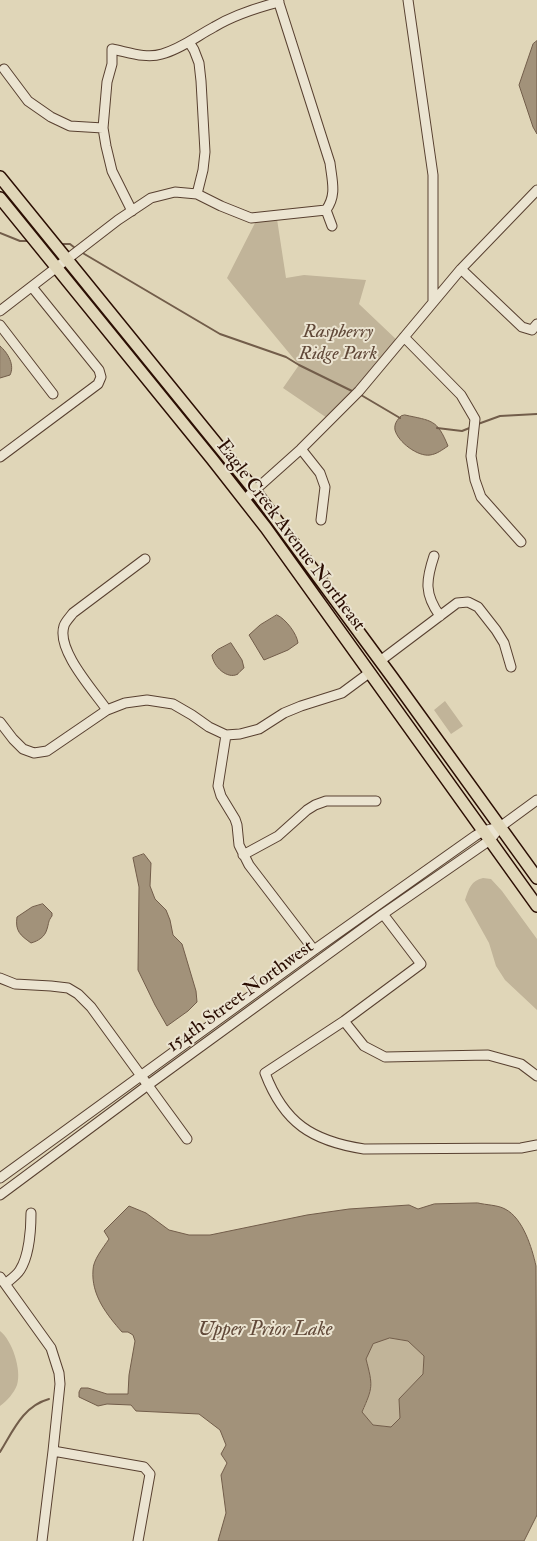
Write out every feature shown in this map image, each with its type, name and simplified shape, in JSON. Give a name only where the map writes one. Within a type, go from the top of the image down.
[{"type":"main road","name":"Eagle Creek Avenue Northeast","points":[[0,177],[255,491],[537,878]]},
{"type":"main road","name":"Eagle Creek Avenue Northeast","points":[[0,198],[244,500],[537,906]]},
{"type":"main road","points":[[324,609],[343,625],[372,662],[380,661]]},
{"type":"street","points":[[408,0],[433,175],[433,301]]},
{"type":"street","points":[[0,311],[132,210],[151,198],[175,192],[197,194],[251,218],[326,210],[332,202],[334,190],[330,163],[278,1],[242,13],[161,55],[141,56],[112,49],[112,64],[107,82],[103,128],[112,171],[132,210]]},
{"type":"street","points":[[189,42],[199,63],[205,152],[197,194]]},
{"type":"street","points":[[4,69],[28,101],[51,117],[70,126],[103,128]]},
{"type":"street","points":[[244,500],[301,449],[359,391],[461,269],[537,190]]},
{"type":"street","points":[[326,210],[332,226]]},
{"type":"street","points":[[461,269],[522,328],[532,330],[537,324]]},
{"type":"street","points":[[0,458],[98,384],[101,377],[99,370],[32,287]]},
{"type":"street","points":[[0,325],[53,394]]},
{"type":"street","points":[[404,337],[461,394],[475,418],[471,456],[475,480],[482,497],[521,542]]},
{"type":"street","points":[[301,449],[320,473],[325,487],[321,520]]},
{"type":"street","points":[[434,556],[429,570],[428,594],[440,616]]},
{"type":"street","points":[[107,710],[68,655],[62,640],[64,626],[73,613],[145,558]]},
{"type":"street","points":[[380,661],[457,603],[468,602],[478,607],[496,630],[504,643],[511,667]]},
{"type":"street","points":[[0,722],[23,749],[34,752],[47,751],[107,710],[126,703],[147,700],[173,704],[209,727],[226,734],[240,734],[259,729],[284,713],[342,693],[369,672]]},
{"type":"street","points":[[226,734],[218,786],[221,796],[235,819],[239,845],[243,856],[314,950]]},
{"type":"street","name":"154th Street Northwest","points":[[0,1178],[314,950],[500,827],[537,800]]},
{"type":"street","points":[[243,856],[278,836],[307,810],[316,805],[326,801],[376,801]]},
{"type":"street","name":"154th Street Northwest","points":[[0,1195],[384,914],[486,836]]},
{"type":"street","points":[[384,914],[421,964],[344,1021],[265,1074],[272,1093],[287,1114],[308,1132],[340,1145],[364,1149],[521,1148],[537,1146]]},
{"type":"street","points":[[0,978],[15,984],[68,988],[78,994],[91,1007],[187,1139]]},
{"type":"street","points":[[344,1021],[364,1046],[385,1057],[488,1055],[521,1064],[537,1076]]},
{"type":"street","points":[[0,1185],[24,1161]]},
{"type":"street","points":[[31,1213],[27,1252],[20,1270],[3,1280],[51,1348],[59,1373],[60,1384],[42,1541]]},
{"type":"street","points":[[53,1451],[144,1466],[150,1474],[138,1541]]},
{"type":"green space","name":"Raspberry Ridge Park","points":[[277,219],[286,278],[304,275],[366,280],[359,304],[399,342],[330,420],[283,388],[299,365],[227,278],[256,221]]},
{"type":"green space","points":[[445,701],[463,726],[451,734],[434,710]]},
{"type":"green space","points":[[483,878],[491,879],[502,891],[537,939],[537,1010],[505,980],[496,966],[489,943],[465,900],[471,886]]},
{"type":"green space","points":[[0,1331],[8,1341],[15,1356],[18,1379],[12,1394],[0,1406]]},
{"type":"green space","points":[[390,1338],[408,1341],[424,1356],[423,1374],[399,1399],[400,1418],[391,1427],[373,1425],[362,1413],[371,1386],[366,1359],[373,1344]]},
{"type":"water","points":[[537,41],[537,134],[519,85],[533,44]]},
{"type":"water","points":[[0,346],[6,352],[12,367],[10,375],[0,378]]},
{"type":"water","points":[[405,415],[428,420],[433,423],[437,426],[448,446],[430,455],[420,454],[409,448],[400,439],[395,430],[397,421],[401,416]]},
{"type":"water","points":[[277,615],[291,627],[298,643],[288,650],[264,660],[249,635],[260,625]]},
{"type":"water","points":[[231,643],[242,660],[244,668],[234,675],[225,674],[221,671],[212,655],[217,650]]},
{"type":"water","points":[[144,854],[151,863],[150,886],[155,899],[166,910],[173,935],[182,944],[196,991],[197,1002],[167,1026],[138,970],[139,887],[133,858]]},
{"type":"water","points":[[43,904],[52,913],[52,916],[45,934],[39,940],[31,943],[19,932],[17,917],[32,907]]},
{"type":"water","name":"Upper Prior Lake","points":[[478,1203],[505,1209],[522,1226],[536,1266],[537,1515],[524,1541],[218,1541],[226,1513],[221,1475],[227,1463],[221,1454],[226,1445],[220,1430],[199,1414],[136,1411],[131,1405],[107,1404],[98,1406],[79,1397],[81,1388],[88,1388],[107,1394],[128,1394],[135,1341],[133,1335],[128,1332],[122,1332],[101,1304],[93,1279],[93,1266],[109,1239],[104,1231],[129,1206],[146,1213],[169,1230],[189,1235],[210,1235],[307,1215],[349,1209],[409,1205],[418,1209],[434,1204]],"holes":[[[390,1338],[408,1341],[424,1356],[423,1374],[399,1399],[400,1418],[391,1427],[373,1425],[362,1412],[371,1386],[366,1359],[373,1344]]]},
{"type":"waterway","points":[[0,233],[20,241],[29,241]]},
{"type":"waterway","points":[[61,244],[70,244],[75,248]]},
{"type":"waterway","points":[[81,252],[220,334],[286,357],[354,392]]},
{"type":"waterway","points":[[361,395],[400,418]]},
{"type":"waterway","points":[[478,424],[500,416],[537,414]]},
{"type":"waterway","points":[[437,428],[462,431],[472,427]]},
{"type":"waterway","points":[[0,1452],[25,1413],[40,1402],[49,1399]]}]
